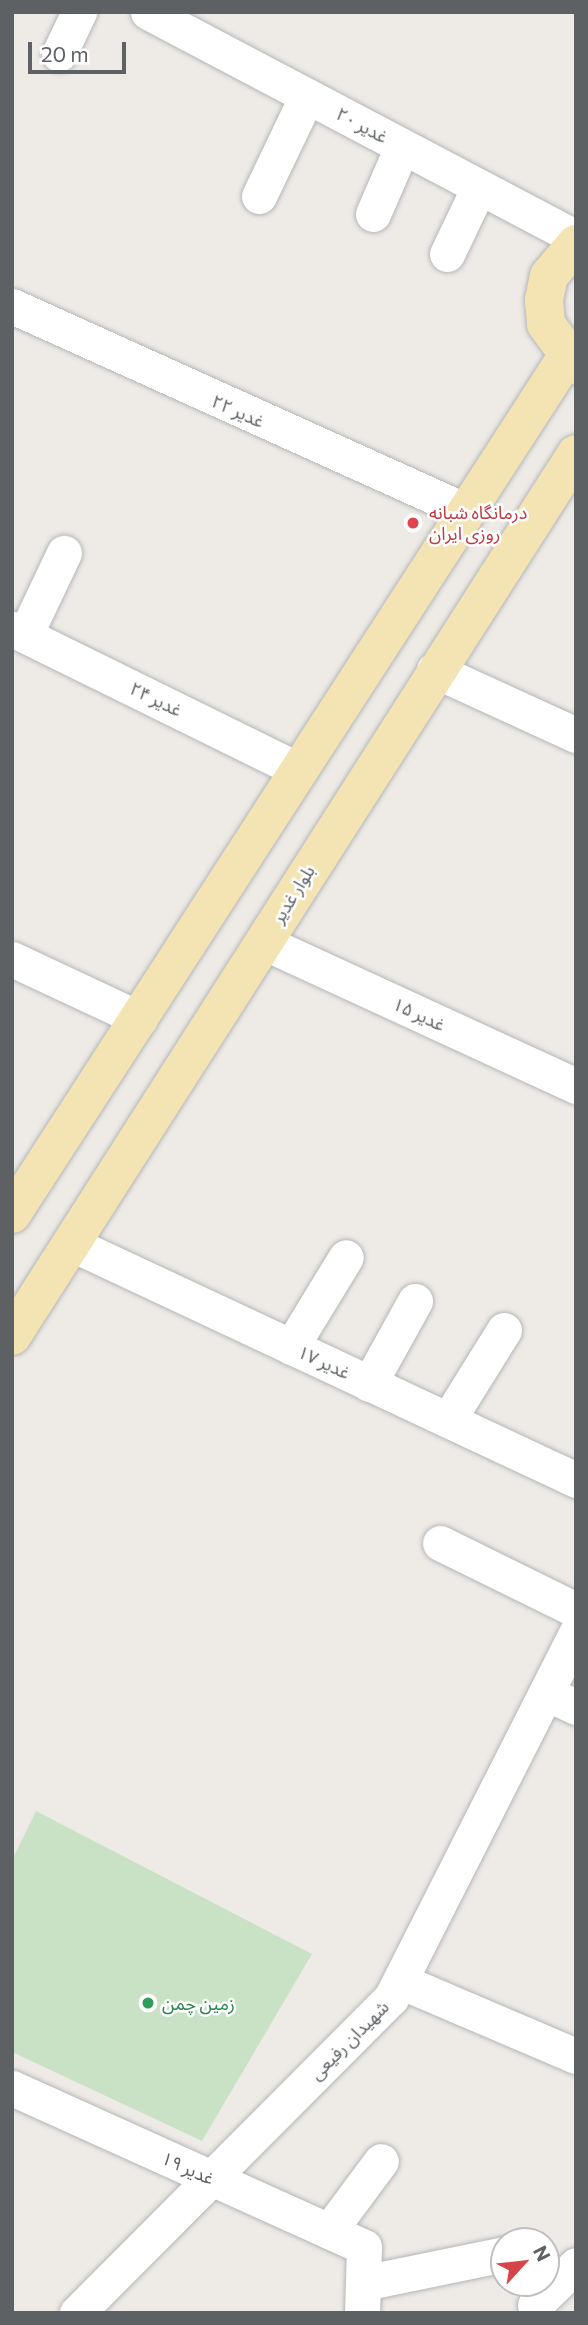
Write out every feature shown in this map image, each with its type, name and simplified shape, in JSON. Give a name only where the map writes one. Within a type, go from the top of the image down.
[{"type":"main road","points":[[12,1213],[140,1019],[466,511],[571,361],[546,324],[544,300],[549,276],[576,244]]},
{"type":"main road","name":"بلوار غدیر","points":[[12,1336],[433,670],[576,454]]},
{"type":"street","points":[[59,54],[79,12]]},
{"type":"street","name":"۲۰ غدیر","points":[[148,12],[576,238]]},
{"type":"street","points":[[259,196],[307,96]]},
{"type":"street","points":[[373,214],[402,147]]},
{"type":"street","points":[[447,254],[480,187]]},
{"type":"street","name":"۲۲ غدیر","points":[[12,306],[466,511]]},
{"type":"street","points":[[18,632],[64,553]]},
{"type":"street","name":"۲۴ غدیر","points":[[18,632],[299,770]]},
{"type":"street","points":[[433,670],[576,735]]},
{"type":"street","name":"۱۵ غدیر","points":[[263,942],[576,1086]]},
{"type":"street","points":[[12,959],[140,1019]]},
{"type":"street","name":"۱۷ غدیر","points":[[72,1244],[576,1480]]},
{"type":"street","points":[[291,1347],[346,1257]]},
{"type":"street","points":[[369,1384],[415,1301]]},
{"type":"street","points":[[448,1420],[504,1330]]},
{"type":"street","points":[[440,1544],[576,1610]]},
{"type":"street","name":"شهیدان رفیعی","points":[[77,2313],[391,1998],[561,1700],[576,1633]]},
{"type":"street","points":[[400,1981],[576,2056]]},
{"type":"street","name":"۱۹ غدیر","points":[[12,2088],[365,2247],[362,2298]]},
{"type":"street","points":[[330,2231],[381,2161]]},
{"type":"street","points":[[362,2298],[490,2253]]},
{"type":"street","points":[[532,2300],[576,2265]]},
{"type":"green space","name":"زمین چمن","points":[[36,1811],[312,1954],[202,2141],[12,2052],[12,1860]]},
{"type":"place","name":"درمانگاه شبانه روزی ایران","points":[[413,523]]},
{"type":"place","name":"زمین چمن","points":[[148,2003]]}]
